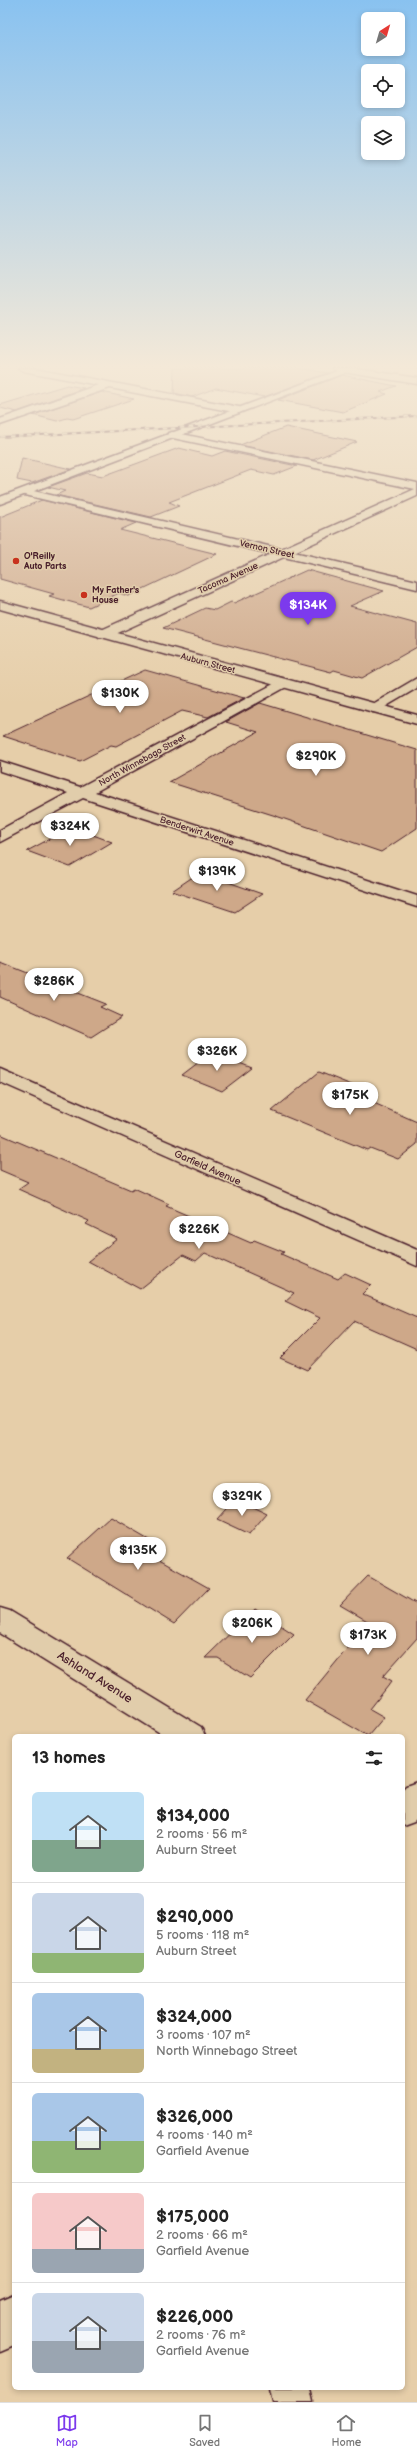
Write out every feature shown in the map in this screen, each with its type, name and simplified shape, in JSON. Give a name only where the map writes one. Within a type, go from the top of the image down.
[{"type":"street","points":[[0,501],[55,480]]},
{"type":"street","points":[[389,480],[417,486]]},
{"type":"street","name":"Vernon Street","points":[[24,492],[417,585]]},
{"type":"street","name":"Tacoma Avenue","points":[[104,634],[417,492]]},
{"type":"street","name":"Auburn Street","points":[[0,605],[417,720]]},
{"type":"street","points":[[373,708],[417,682]]},
{"type":"street","name":"North Winnebago Street","points":[[0,837],[283,683]]},
{"type":"street","name":"Benderwirt Avenue","points":[[0,766],[417,902]]},
{"type":"street","name":"Garfield Avenue","points":[[0,1075],[417,1259]]},
{"type":"street","name":"Ashland Avenue","points":[[0,1619],[187,1734]]},
{"type":"street","points":[[405,1810],[417,1795]]},
{"type":"street","points":[[0,2331],[12,2316]]},
{"type":"street","points":[[290,2390],[293,2402]]},
{"type":"building","points":[[17,480],[40,480],[32,483]]},
{"type":"building","points":[[67,480],[225,480],[169,502],[179,506],[151,517],[56,495],[65,491],[48,487]]},
{"type":"building","points":[[42,500],[136,523],[120,530],[217,554],[128,596],[119,593],[89,607],[49,596],[54,594],[0,579],[0,517]]},
{"type":"building","points":[[307,570],[384,591],[350,606],[417,624],[417,647],[362,678],[334,670],[331,672],[163,628],[205,608],[215,610],[231,602],[234,603]]},
{"type":"building","points":[[145,670],[244,698],[208,717],[182,711],[116,746],[111,745],[80,761],[3,736]]},
{"type":"building","points":[[260,703],[417,750],[417,828],[381,852],[276,816],[169,782],[258,732],[226,722]]},
{"type":"building","points":[[72,827],[112,842],[70,867],[27,851]]},
{"type":"building","points":[[200,872],[262,894],[235,912],[172,891]]},
{"type":"building","points":[[0,962],[106,1004],[100,1007],[122,1017],[91,1037],[0,997]]},
{"type":"building","points":[[212,1052],[252,1068],[222,1091],[182,1075]]},
{"type":"building","points":[[319,1072],[374,1094],[367,1100],[417,1122],[417,1144],[398,1159],[370,1148],[367,1150],[272,1111]]},
{"type":"building","points":[[0,1134],[131,1190],[134,1188],[169,1204],[166,1206],[251,1243],[254,1240],[284,1252],[281,1254],[338,1279],[345,1273],[371,1285],[362,1294],[417,1318],[417,1349],[354,1321],[307,1370],[280,1358],[320,1318],[285,1301],[294,1293],[205,1253],[196,1261],[183,1255],[140,1289],[88,1261],[117,1239],[86,1224],[89,1221],[18,1189],[28,1182],[0,1170]]},
{"type":"building","points":[[236,1499],[267,1514],[249,1535],[217,1520]]},
{"type":"building","points":[[111,1518],[154,1543],[145,1552],[209,1588],[174,1624],[67,1558]]},
{"type":"building","points":[[368,1576],[417,1604],[417,1638],[383,1676],[392,1681],[370,1709],[384,1717],[370,1734],[364,1734],[305,1700],[369,1622],[340,1605]]},
{"type":"building","points":[[255,1609],[294,1634],[250,1678],[218,1658],[205,1658]]},
{"type":"place","name":"O'Reilly Auto Parts","points":[[16,561]]},
{"type":"place","name":"My Father's House","points":[[84,595]]}]
